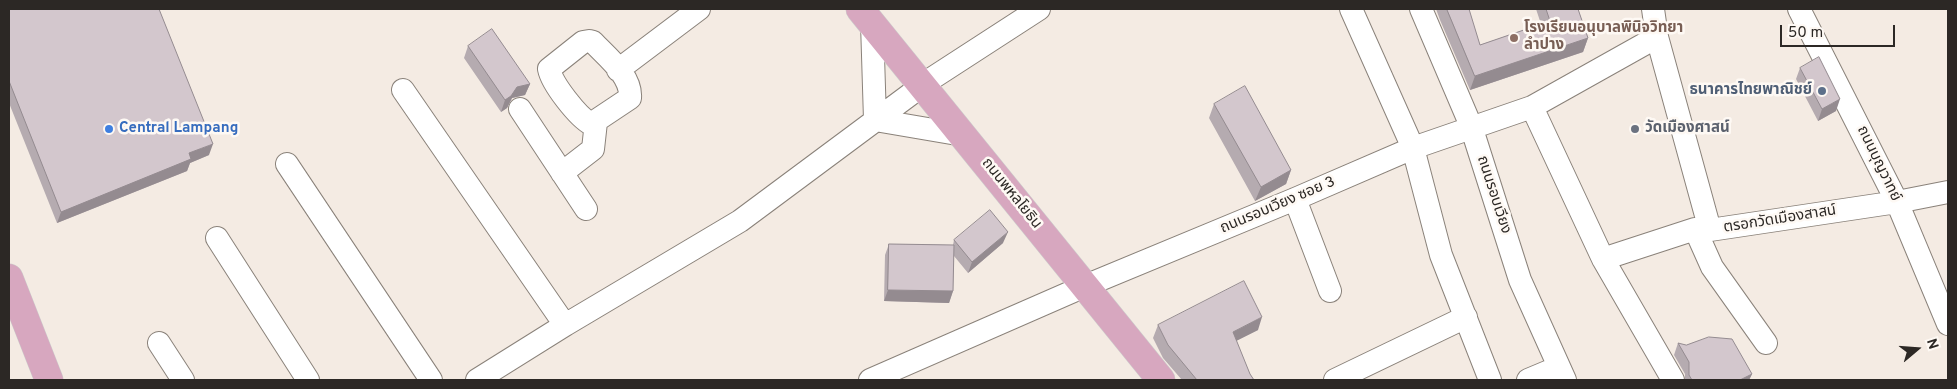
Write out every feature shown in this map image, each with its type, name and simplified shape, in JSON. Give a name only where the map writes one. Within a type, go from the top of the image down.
[{"type":"main road","name":"ถนนพหลโยธิน","points":[[866,16],[1161,380]]},
{"type":"main road","points":[[9,278],[49,380]]},
{"type":"street","points":[[618,70],[698,9]]},
{"type":"street","points":[[477,380],[565,324],[740,221],[923,85],[1039,9]]},
{"type":"street","points":[[1351,9],[1412,148],[1441,255],[1490,380]]},
{"type":"street","name":"ถนนรอบเวียง","points":[[1421,9],[1471,126],[1520,280],[1562,374]]},
{"type":"street","name":"ตรอกวัดเมืองสาสน์","points":[[1653,9],[1657,37],[1703,230],[1897,202],[1948,192]]},
{"type":"street","name":"ถนนบุญวาทย์","points":[[1799,9],[1897,202],[1948,324]]},
{"type":"street","points":[[866,16],[875,120]]},
{"type":"street","name":"ถนนรอบเวียง ซอย 3","points":[[870,380],[1085,286],[1412,148],[1532,106],[1657,37]]},
{"type":"street","points":[[589,41],[593,42],[618,70],[628,82],[630,90],[630,98],[596,122],[591,124],[586,121],[552,79],[549,69],[583,42],[589,41]]},
{"type":"street","points":[[403,90],[565,324]]},
{"type":"street","points":[[1532,106],[1603,259],[1673,380]]},
{"type":"street","points":[[520,109],[586,209]]},
{"type":"street","points":[[875,120],[963,135]]},
{"type":"street","points":[[562,173],[593,149],[596,122]]},
{"type":"street","points":[[288,164],[431,380]]},
{"type":"street","points":[[1295,199],[1330,291]]},
{"type":"street","points":[[1603,259],[1703,230],[1712,267],[1766,343]]},
{"type":"street","points":[[217,238],[308,380]]},
{"type":"street","points":[[1335,380],[1466,317]]},
{"type":"street","points":[[159,343],[182,380]]},
{"type":"street","points":[[1528,380],[1562,374]]},
{"type":"building","name":"Central Lampang","points":[[9,9],[159,9],[213,144],[189,153],[191,159],[61,212],[9,81]]},
{"type":"building","points":[[1447,9],[1469,9],[1480,45],[1550,21],[1546,9],[1578,9],[1588,38],[1475,76]]},
{"type":"building","points":[[492,29],[530,84],[517,87],[511,96],[505,100],[468,46]]},
{"type":"building","points":[[1819,57],[1840,99],[1822,109],[1800,68]]},
{"type":"building","points":[[1245,86],[1291,170],[1261,187],[1214,104]]},
{"type":"building","points":[[990,210],[1008,232],[972,262],[954,240]]},
{"type":"building","points":[[889,244],[954,245],[953,291],[888,290]]},
{"type":"building","points":[[1244,281],[1262,317],[1233,332],[1254,380],[1197,380],[1168,345],[1158,325]]},
{"type":"building","points":[[1709,337],[1732,339],[1752,374],[1740,380],[1692,380],[1689,375],[1689,362],[1678,343],[1686,345]]},
{"type":"place","name":"โรงเรียนอนุบาลพินิจวิทยา ลำปาง","points":[[1514,38]]},
{"type":"place","name":"ธนาคารไทยพาณิชย์","points":[[1822,91]]},
{"type":"place","name":"Central Lampang","points":[[109,129]]},
{"type":"place","name":"วัดเมืองศาสน์","points":[[1635,129]]}]
